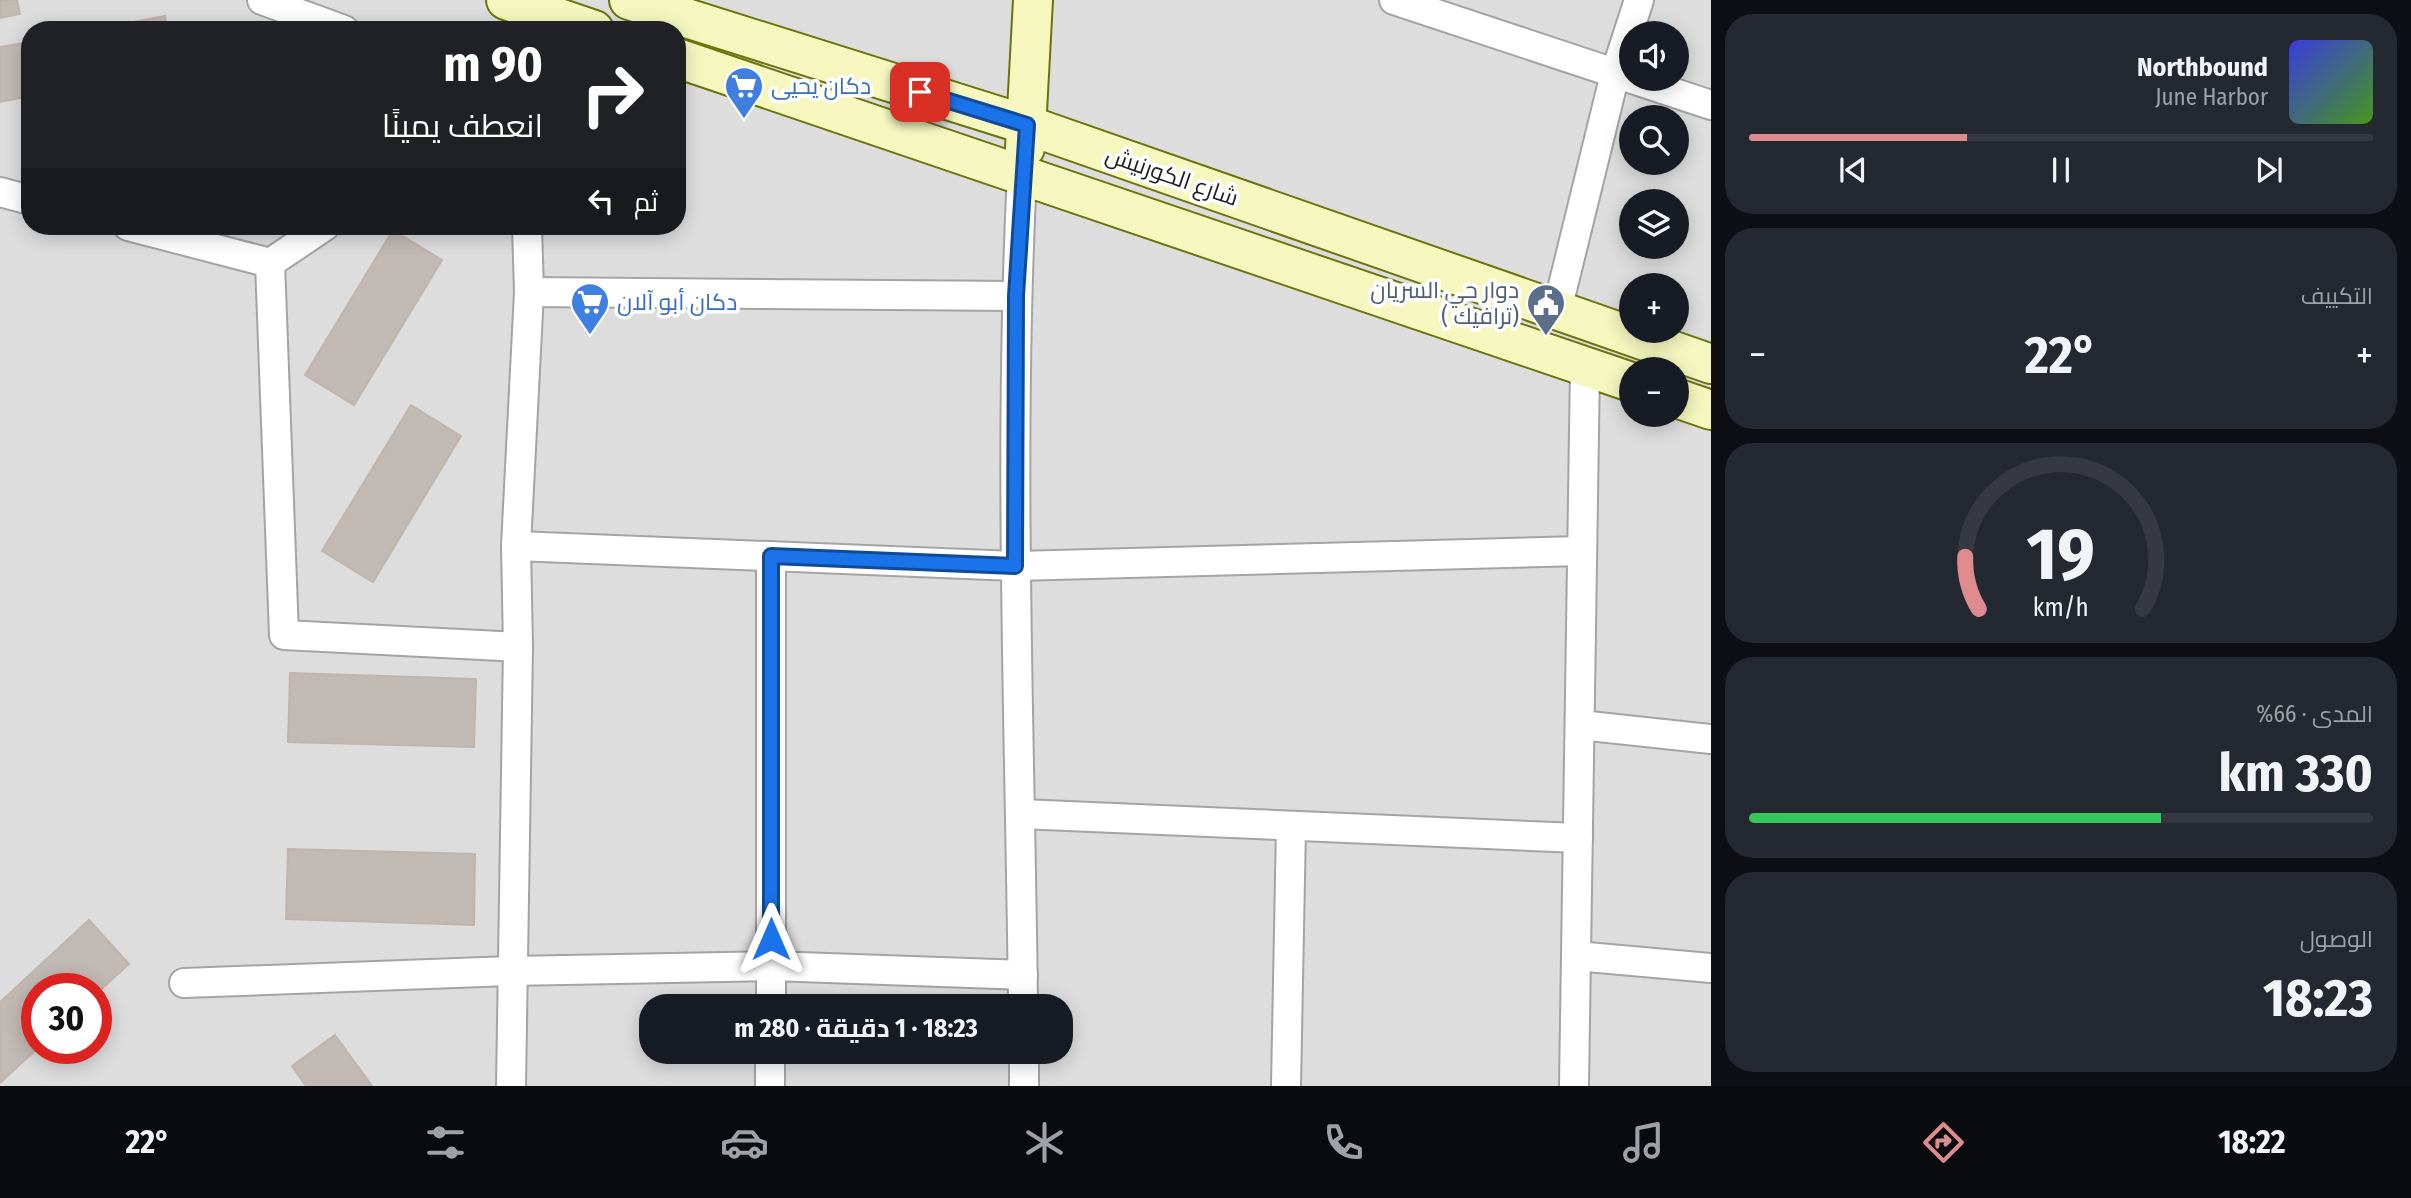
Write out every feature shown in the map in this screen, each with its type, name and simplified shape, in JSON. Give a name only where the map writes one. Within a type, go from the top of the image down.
[{"type":"street","points":[[262,0],[319,21]]},
{"type":"street","name":"شارع الكورنيش","points":[[629,0],[1027,125],[1711,364]]},
{"type":"street","points":[[1023,994],[1015,566],[1016,296],[1033,0]]},
{"type":"street","points":[[1394,0],[1711,105]]},
{"type":"street","points":[[1557,310],[1615,74],[1639,0]]},
{"type":"street","points":[[522,9],[563,21]]},
{"type":"street","name":"شارع الكورنيش","points":[[686,61],[1619,379]]},
{"type":"street","points":[[0,192],[21,198]]},
{"type":"street","points":[[163,235],[270,263],[312,235]]},
{"type":"street","points":[[511,1086],[518,647],[516,545],[529,292],[527,235]]},
{"type":"street","points":[[270,263],[284,635],[518,647]]},
{"type":"street","points":[[529,292],[1016,296]]},
{"type":"street","points":[[1574,1086],[1585,367]]},
{"type":"street","points":[[1689,402],[1711,410]]},
{"type":"street","points":[[516,545],[1015,566],[1581,551]]},
{"type":"street","points":[[771,556],[771,994]]},
{"type":"street","points":[[1580,725],[1711,739]]},
{"type":"street","points":[[1021,814],[1578,838]]},
{"type":"street","points":[[1286,1086],[1291,827]]},
{"type":"street","points":[[1576,957],[1711,968]]},
{"type":"street","points":[[184,983],[512,971],[771,967],[1023,975]]},
{"type":"street","points":[[770,1086],[771,1064]]},
{"type":"street","points":[[1024,1064],[1024,1086]]},
{"type":"shaded area","points":[[0,0],[1711,0],[1711,1086],[0,1086]]},
{"type":"building","points":[[0,0],[17,0],[20,14],[0,18]]},
{"type":"building","points":[[165,16],[166,21],[139,21]]},
{"type":"building","points":[[21,44],[21,98],[0,102],[0,47]]},
{"type":"building","points":[[390,235],[401,235],[442,260],[354,405],[305,375]]},
{"type":"building","points":[[411,405],[461,436],[373,582],[322,551]]},
{"type":"building","points":[[290,673],[476,679],[474,747],[288,742]]},
{"type":"building","points":[[288,849],[475,854],[474,925],[286,919]]},
{"type":"building","points":[[89,920],[129,964],[112,979],[112,973],[31,973]]},
{"type":"building","points":[[21,983],[21,1064],[0,1083],[0,1002]]},
{"type":"building","points":[[335,1035],[372,1086],[306,1086],[292,1066]]},
{"type":"place","name":"دكان يحيى","points":[[744,120]]},
{"type":"place","name":"دكان أبو آلان","points":[[590,336]]},
{"type":"place","name":"دوار حي السريان ( ترافيك)","points":[[1546,337]]},
{"type":"route","points":[[771,939],[771,556],[1015,566],[1016,296],[1027,125],[920,92]]}]
